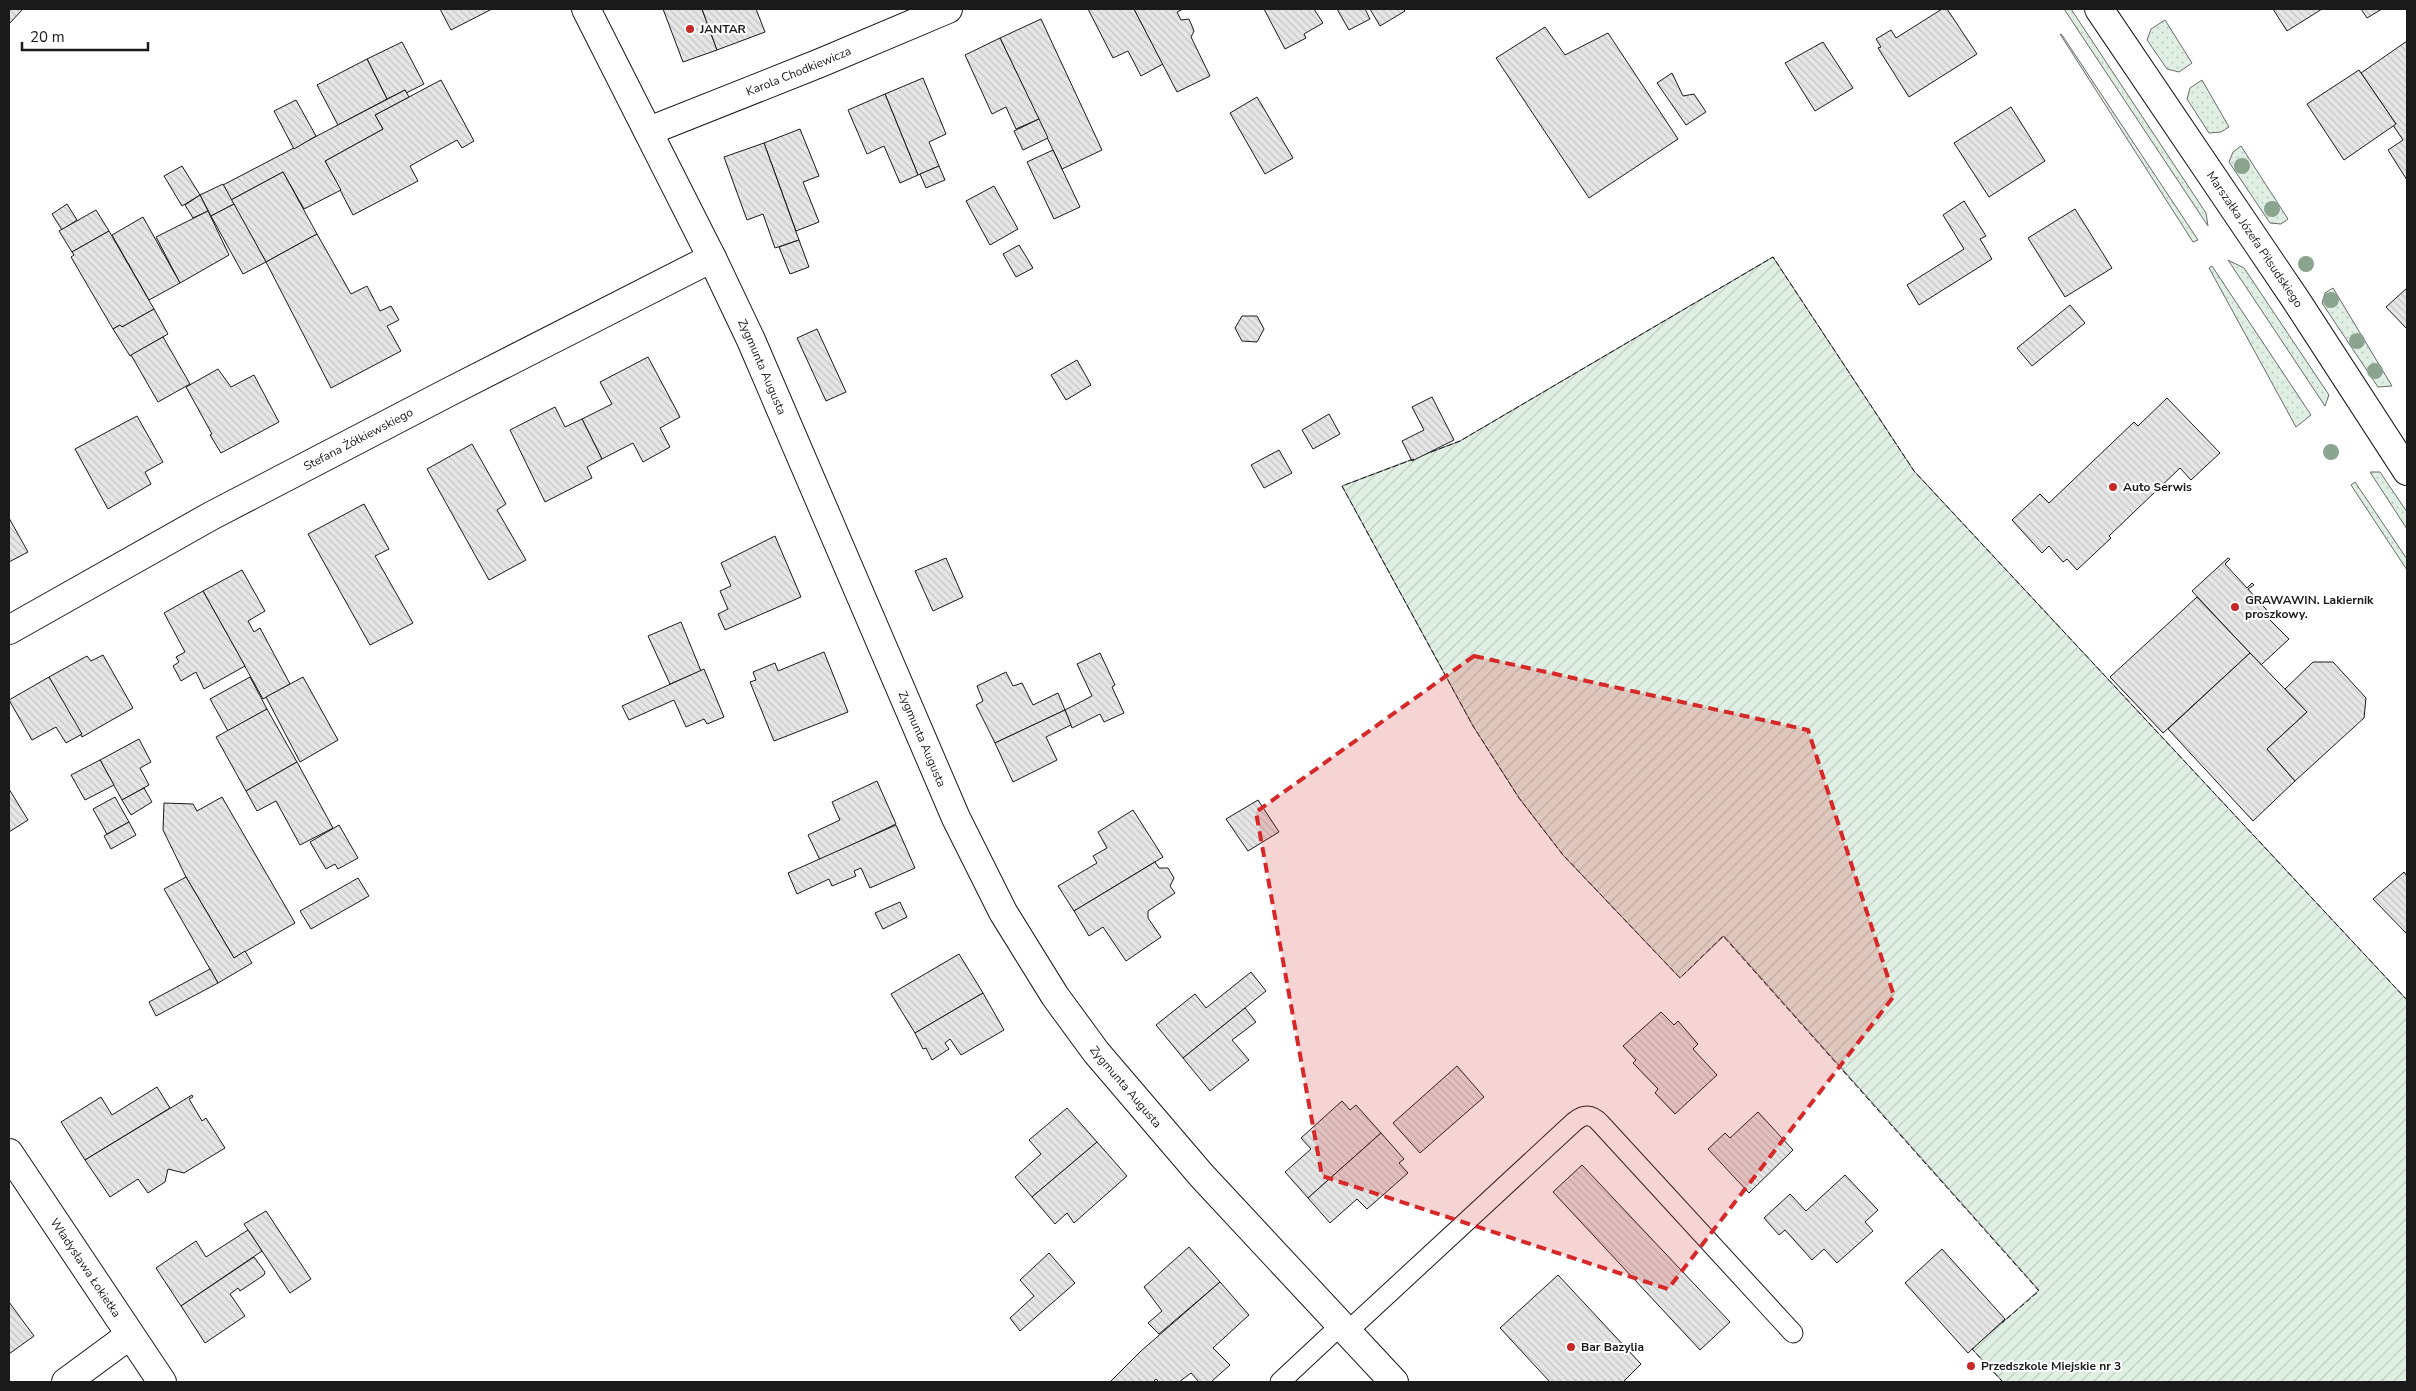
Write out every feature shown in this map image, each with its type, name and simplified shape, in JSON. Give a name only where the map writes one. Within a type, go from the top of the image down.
[{"type":"street","name":"Zygmunta Augusta","points":[[586,9],[649,131],[751,340],[959,825],[1003,912],[1055,996],[1096,1052],[1202,1176],[1394,1382]]},
{"type":"street","name":"Karola Chodkiewicza","points":[[649,131],[820,64],[948,9]]},
{"type":"street","name":"Marszałka Józefa Piłsudskiego","points":[[2099,9],[2296,300],[2407,471]]},
{"type":"street","name":"Stefana Żółkiewskiego","points":[[9,630],[211,516],[712,258]]},
{"type":"street","name":"Władysława Łokietka","points":[[9,1153],[162,1382]]},
{"type":"street","points":[[66,1382],[130,1335]]},
{"type":"lane","points":[[1280,1382],[1344,1328],[1574,1122],[1585,1115],[1596,1119],[1793,1333]]},
{"type":"highlighted area","points":[[1474,656],[1808,730],[1894,996],[1668,1289],[1322,1176],[1256,812]]},
{"type":"green space","points":[[2064,9],[2071,9],[2206,213],[2208,226]]},
{"type":"green space","points":[[2165,20],[2192,63],[2179,72],[2167,69],[2147,40],[2151,29]]},
{"type":"green space","points":[[2060,34],[2062,35],[2198,240],[2193,242]]},
{"type":"green space","points":[[2202,80],[2229,127],[2221,132],[2209,133],[2187,99],[2190,88]]},
{"type":"green space","points":[[2241,146],[2288,219],[2281,224],[2270,223],[2229,162],[2233,152]]},
{"type":"green space","points":[[1773,257],[1914,471],[2407,1000],[2407,1382],[2003,1382],[1972,1349],[2039,1290],[1724,936],[1680,978],[1563,855],[1519,798],[1473,726],[1342,486],[1460,441]]},
{"type":"green space","points":[[2228,260],[2244,268],[2329,395],[2325,406]]},
{"type":"green space","points":[[2212,266],[2311,415],[2296,427],[2209,268]]},
{"type":"green space","points":[[2333,288],[2392,386],[2378,387],[2322,303],[2325,293]]},
{"type":"green space","points":[[2370,472],[2380,472],[2407,512],[2407,529]]},
{"type":"green space","points":[[2355,482],[2407,559],[2407,570],[2351,485]]},
{"type":"building","points":[[9,9],[23,9],[9,24]]},
{"type":"building","points":[[440,9],[492,9],[451,30]]},
{"type":"building","name":"JANTAR","points":[[663,9],[702,9],[717,50],[683,62]]},
{"type":"building","points":[[702,9],[756,9],[765,32],[717,50]]},
{"type":"building","points":[[1088,9],[1134,9],[1163,64],[1141,76],[1128,51],[1113,58]]},
{"type":"building","points":[[1134,9],[1183,9],[1177,12],[1181,20],[1189,19],[1194,31],[1191,37],[1210,76],[1177,92]]},
{"type":"building","points":[[1264,9],[1314,9],[1323,23],[1304,34],[1306,38],[1285,49]]},
{"type":"building","points":[[1337,9],[1365,9],[1370,19],[1349,30]]},
{"type":"building","points":[[1370,9],[1403,9],[1405,11],[1380,26]]},
{"type":"building","points":[[1942,9],[1947,9],[1977,54],[1909,97],[1878,48],[1881,47],[1876,39],[1891,30],[1896,38]]},
{"type":"building","points":[[2273,9],[2322,9],[2287,31]]},
{"type":"building","points":[[2361,9],[2382,9],[2367,18]]},
{"type":"building","points":[[1041,19],[1102,150],[1062,169],[1000,38]]},
{"type":"building","points":[[1545,27],[1565,55],[1608,33],[1678,139],[1589,198],[1496,58]]},
{"type":"building","points":[[1000,38],[1039,119],[1016,129],[1006,107],[992,114],[965,55]]},
{"type":"building","points":[[2407,41],[2407,180],[2388,150],[2403,140],[2393,125],[2396,124],[2361,73]]},
{"type":"building","points":[[402,42],[424,84],[406,93],[405,90],[387,99],[367,59]]},
{"type":"building","points":[[1823,42],[1853,88],[1815,111],[1785,63]]},
{"type":"building","points":[[367,59],[387,99],[338,125],[317,85]]},
{"type":"building","points":[[2359,70],[2396,124],[2344,160],[2307,104]]},
{"type":"building","points":[[1672,73],[1683,96],[1694,94],[1706,112],[1686,125],[1657,83]]},
{"type":"building","points":[[923,78],[946,134],[929,142],[939,166],[918,175],[885,94]]},
{"type":"building","points":[[441,80],[474,141],[462,148],[457,140],[410,166],[418,181],[353,215],[325,161],[383,129],[375,115]]},
{"type":"building","points":[[405,90],[409,97],[375,115],[383,129],[325,161],[341,190],[304,209],[283,172],[231,200],[223,185]]},
{"type":"building","points":[[885,94],[918,175],[900,183],[884,146],[867,154],[848,110]]},
{"type":"building","points":[[1257,97],[1293,158],[1265,174],[1230,113]]},
{"type":"building","points":[[296,100],[316,136],[294,149],[274,111]]},
{"type":"building","points":[[2011,107],[2045,161],[1989,197],[1954,143]]},
{"type":"building","points":[[1039,119],[1048,138],[1023,150],[1014,131]]},
{"type":"building","points":[[800,129],[819,176],[803,182],[819,222],[796,231],[764,143]]},
{"type":"building","points":[[764,143],[799,240],[775,248],[763,214],[747,220],[724,157]]},
{"type":"building","points":[[1053,150],[1080,207],[1054,219],[1027,162]]},
{"type":"building","points":[[182,166],[200,195],[182,206],[164,176]]},
{"type":"building","points":[[939,166],[945,180],[926,188],[920,174]]},
{"type":"building","points":[[283,172],[317,234],[266,262],[231,200]]},
{"type":"building","points":[[223,184],[234,204],[211,216],[200,195]]},
{"type":"building","points":[[994,186],[1018,229],[990,245],[966,201]]},
{"type":"building","points":[[200,195],[208,211],[193,218],[185,205]]},
{"type":"building","points":[[1964,201],[1986,236],[1980,239],[1992,259],[1919,305],[1907,285],[1964,249],[1943,215]]},
{"type":"building","points":[[67,204],[77,220],[62,230],[52,214]]},
{"type":"building","points":[[234,204],[266,262],[243,274],[211,216]]},
{"type":"building","points":[[2075,209],[2112,268],[2065,297],[2028,238]]},
{"type":"building","points":[[96,210],[109,231],[72,252],[59,231]]},
{"type":"building","points":[[208,211],[229,255],[180,283],[156,237]]},
{"type":"building","points":[[143,217],[180,283],[149,300],[112,235]]},
{"type":"building","points":[[109,231],[154,309],[122,327],[120,325],[113,329],[71,257],[74,255],[72,252]]},
{"type":"building","points":[[317,234],[351,294],[367,286],[380,311],[391,306],[399,320],[387,326],[401,351],[331,388],[266,262]]},
{"type":"building","points":[[799,240],[809,267],[790,274],[779,247]]},
{"type":"building","points":[[1019,245],[1033,268],[1016,277],[1003,254]]},
{"type":"building","points":[[2407,288],[2407,329],[2386,307]]},
{"type":"building","points":[[2070,305],[2085,323],[2032,366],[2017,348]]},
{"type":"building","points":[[154,309],[168,334],[130,356],[113,329],[120,325],[122,327]]},
{"type":"building","points":[[1242,316],[1257,316],[1264,329],[1257,342],[1242,341],[1235,328]]},
{"type":"building","points":[[817,329],[846,392],[826,401],[797,338]]},
{"type":"building","points":[[163,337],[190,384],[158,402],[131,355]]},
{"type":"building","points":[[648,357],[680,417],[660,428],[670,447],[643,462],[633,443],[602,459],[582,419],[612,404],[600,382]]},
{"type":"building","points":[[1077,360],[1091,385],[1066,400],[1051,375]]},
{"type":"building","points":[[218,369],[231,387],[254,375],[279,422],[221,453],[186,387]]},
{"type":"building","points":[[1432,397],[1454,440],[1412,461],[1402,441],[1424,430],[1412,407]]},
{"type":"building","name":"Auto Serwis","points":[[2167,398],[2220,453],[2191,480],[2180,468],[2109,536],[2111,538],[2077,570],[2067,559],[2063,562],[2049,546],[2042,553],[2012,520],[2040,494],[2049,503],[2134,422],[2138,426]]},
{"type":"building","points":[[555,407],[565,427],[582,419],[602,459],[587,467],[592,478],[545,502],[510,430]]},
{"type":"building","points":[[1329,414],[1340,434],[1313,449],[1302,430]]},
{"type":"building","points":[[137,416],[163,462],[145,472],[151,484],[108,509],[75,449]]},
{"type":"building","points":[[472,444],[506,504],[497,510],[526,560],[489,580],[427,469]]},
{"type":"building","points":[[1279,450],[1292,473],[1264,488],[1251,465]]},
{"type":"building","points":[[364,504],[389,549],[375,556],[413,623],[370,645],[308,534]]},
{"type":"building","points":[[9,518],[28,552],[9,562]]},
{"type":"building","points":[[775,536],[801,597],[725,630],[718,614],[728,609],[720,591],[731,586],[721,563]]},
{"type":"building","points":[[946,558],[963,597],[933,611],[915,571]]},
{"type":"building","name":"GRAWAWIN. Lakiernik proszkowy.","points":[[2228,558],[2230,559],[2225,564],[2247,588],[2252,583],[2254,585],[2248,589],[2273,617],[2270,620],[2289,639],[2261,665],[2192,591]]},
{"type":"building","points":[[242,570],[265,611],[248,621],[254,632],[260,628],[290,684],[263,699],[203,591]]},
{"type":"building","points":[[203,591],[245,666],[204,689],[196,672],[181,681],[173,666],[179,662],[176,657],[185,652],[164,613]]},
{"type":"building","points":[[2197,597],[2250,653],[2163,733],[2110,677]]},
{"type":"building","points":[[681,622],[701,671],[670,684],[648,636]]},
{"type":"building","points":[[824,652],[848,712],[774,741],[750,682],[756,680],[753,672],[775,663],[778,671]]},
{"type":"building","points":[[1100,653],[1115,685],[1112,687],[1124,713],[1104,722],[1100,714],[1072,728],[1065,710],[1092,696],[1077,664]]},
{"type":"building","points":[[2250,653],[2307,712],[2267,749],[2295,781],[2253,821],[2168,729]]},
{"type":"building","points":[[103,655],[133,708],[82,737],[49,677],[87,656],[91,661]]},
{"type":"building","points":[[2313,662],[2333,662],[2366,698],[2364,718],[2295,781],[2267,749],[2307,712],[2285,689]]},
{"type":"building","points":[[704,669],[724,717],[707,724],[704,719],[686,727],[674,700],[629,720],[622,706]]},
{"type":"building","points":[[1006,672],[1013,686],[1022,683],[1033,705],[1058,693],[1065,710],[995,743],[976,705],[983,701],[977,686]]},
{"type":"building","points":[[49,677],[82,734],[66,743],[56,727],[32,740],[9,700]]},
{"type":"building","points":[[250,677],[267,709],[228,731],[210,699]]},
{"type":"building","points":[[303,677],[338,740],[300,762],[266,697]]},
{"type":"building","points":[[267,709],[297,762],[246,791],[216,737]]},
{"type":"building","points":[[1065,710],[1071,725],[1046,737],[1057,760],[1013,782],[995,743]]},
{"type":"building","points":[[139,739],[151,762],[140,768],[149,785],[122,800],[100,760]]},
{"type":"building","points":[[100,760],[114,785],[85,800],[71,775]]},
{"type":"building","points":[[297,762],[333,828],[300,845],[276,801],[257,811],[246,791]]},
{"type":"building","points":[[877,781],[896,824],[820,860],[808,835],[840,820],[832,802]]},
{"type":"building","points":[[144,788],[152,802],[131,815],[122,800]]},
{"type":"building","points":[[9,789],[28,820],[9,832]]},
{"type":"building","points":[[115,797],[129,822],[107,834],[93,809]]},
{"type":"building","points":[[222,797],[295,923],[234,958],[186,877],[163,830],[164,803],[193,804],[197,811]]},
{"type":"building","points":[[1258,800],[1279,832],[1248,851],[1226,819]]},
{"type":"building","points":[[1133,810],[1163,857],[1074,911],[1058,886],[1097,863],[1093,856],[1107,848],[1098,832]]},
{"type":"building","points":[[129,822],[136,835],[111,849],[104,836]]},
{"type":"building","points":[[339,825],[358,858],[338,869],[335,864],[326,869],[310,842]]},
{"type":"building","points":[[896,825],[915,868],[870,888],[861,868],[854,871],[856,876],[832,886],[829,879],[797,894],[788,873]]},
{"type":"building","points":[[1155,862],[1159,868],[1168,868],[1174,878],[1170,886],[1175,893],[1148,911],[1148,918],[1161,937],[1126,961],[1103,927],[1089,936],[1074,911]]},
{"type":"building","points":[[2404,872],[2407,876],[2407,934],[2373,899]]},
{"type":"building","points":[[186,877],[234,958],[245,951],[252,963],[218,983],[164,889]]},
{"type":"building","points":[[358,878],[369,896],[311,929],[300,911]]},
{"type":"building","points":[[900,902],[907,917],[883,929],[875,913]]},
{"type":"building","points":[[959,954],[983,993],[915,1033],[891,994]]},
{"type":"building","points":[[210,969],[218,983],[156,1016],[149,1002]]},
{"type":"building","points":[[1251,972],[1266,991],[1183,1058],[1156,1025],[1195,994],[1206,1008]]},
{"type":"building","points":[[983,993],[1004,1030],[961,1055],[950,1039],[945,1043],[949,1049],[932,1060],[926,1048],[923,1049],[915,1033]]},
{"type":"building","points":[[1245,1008],[1256,1022],[1232,1040],[1249,1060],[1210,1091],[1183,1058]]},
{"type":"building","points":[[1661,1012],[1674,1025],[1678,1021],[1698,1044],[1693,1049],[1717,1075],[1675,1114],[1655,1093],[1658,1089],[1633,1063],[1636,1060],[1623,1046]]},
{"type":"building","points":[[1457,1066],[1484,1097],[1420,1153],[1393,1123]]},
{"type":"building","points":[[157,1087],[170,1108],[85,1160],[61,1122],[101,1097],[112,1115]]},
{"type":"building","points":[[192,1095],[193,1097],[189,1099],[202,1121],[206,1118],[225,1148],[184,1173],[168,1169],[165,1182],[148,1193],[138,1179],[110,1197],[85,1160]]},
{"type":"building","points":[[1342,1101],[1350,1110],[1356,1105],[1381,1133],[1308,1198],[1285,1172],[1311,1149],[1301,1138]]},
{"type":"building","points":[[1067,1108],[1097,1142],[1032,1197],[1015,1177],[1041,1154],[1029,1140]]},
{"type":"building","points":[[1758,1112],[1793,1150],[1749,1193],[1708,1149],[1725,1133],[1730,1138]]},
{"type":"building","points":[[1381,1133],[1404,1159],[1399,1163],[1408,1173],[1367,1209],[1357,1199],[1330,1223],[1308,1198]]},
{"type":"building","points":[[1097,1142],[1127,1176],[1074,1223],[1067,1213],[1055,1224],[1032,1197]]},
{"type":"building","points":[[1582,1165],[1730,1322],[1700,1350],[1553,1192]]},
{"type":"building","points":[[1845,1175],[1878,1210],[1865,1222],[1873,1231],[1837,1263],[1824,1249],[1812,1260],[1785,1230],[1779,1235],[1764,1218],[1790,1194],[1806,1211]]},
{"type":"building","points":[[266,1211],[311,1279],[290,1293],[244,1224]]},
{"type":"building","points":[[248,1230],[262,1251],[181,1306],[156,1268],[196,1241],[206,1257]]},
{"type":"building","points":[[1189,1247],[1220,1282],[1159,1334],[1148,1323],[1162,1311],[1144,1287]]},
{"type":"building","points":[[1942,1249],[2005,1319],[1968,1353],[1905,1283]]},
{"type":"building","points":[[1049,1253],[1075,1283],[1020,1331],[1010,1318],[1034,1296],[1020,1280]]},
{"type":"building","points":[[254,1257],[265,1272],[264,1275],[240,1291],[238,1288],[230,1294],[245,1316],[205,1343],[181,1306]]},
{"type":"building","points":[[1558,1275],[1641,1364],[1623,1382],[1550,1382],[1500,1328]]},
{"type":"building","points":[[1220,1282],[1249,1315],[1213,1348],[1230,1365],[1211,1382],[1199,1382],[1191,1373],[1179,1382],[1159,1382],[1156,1379],[1153,1382],[1110,1382],[1141,1351]]},
{"type":"building","points":[[9,1302],[34,1336],[9,1354]]},
{"type":"fence","points":[[1431,452],[1460,441],[1773,257],[1914,471],[2407,1000]]},
{"type":"fence","points":[[1414,459],[1342,486],[1473,726],[1519,798],[1563,855],[1680,978],[1723,936],[2039,1291],[2002,1323]]},
{"type":"fence","points":[[1974,1348],[1972,1349],[2003,1382]]},
{"type":"place","name":"JANTAR","points":[[690,29]]},
{"type":"place","name":"Auto Serwis","points":[[2113,487]]},
{"type":"place","name":"GRAWAWIN. Lakiernik proszkowy.","points":[[2235,607]]},
{"type":"place","name":"Bar Bazylia","points":[[1571,1347]]},
{"type":"place","name":"Przedszkole Miejskie nr 3","points":[[1971,1366]]}]
